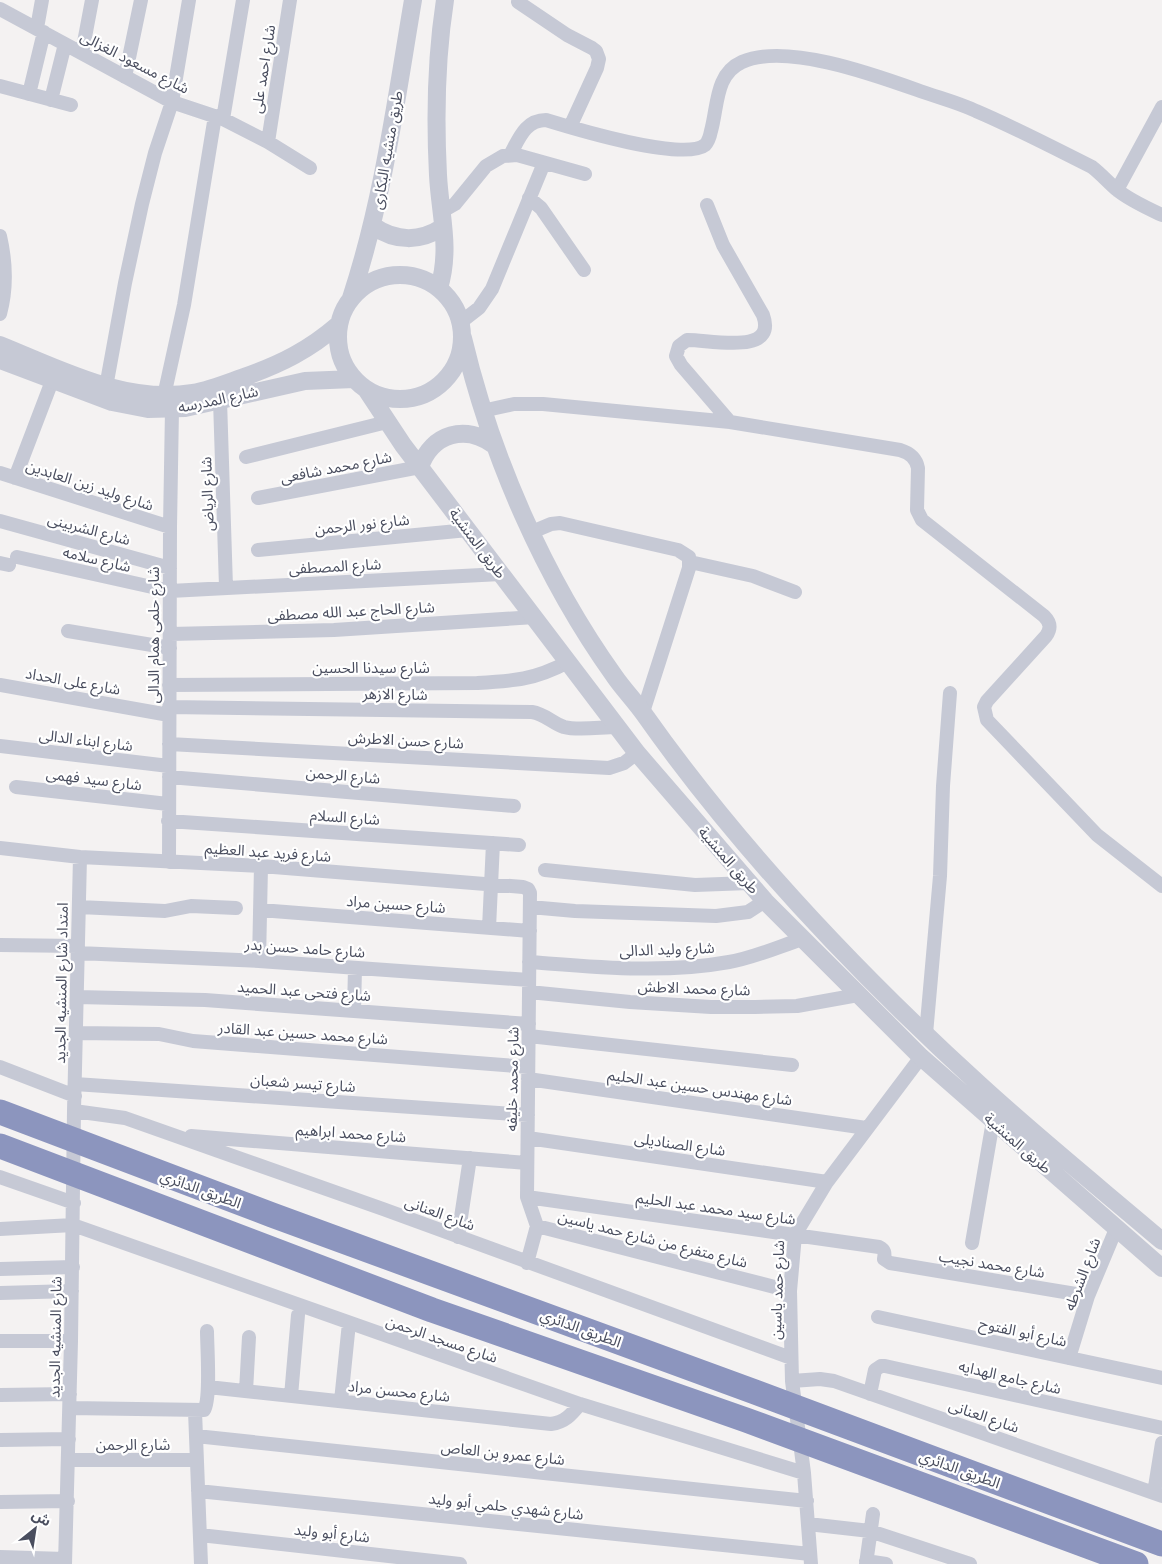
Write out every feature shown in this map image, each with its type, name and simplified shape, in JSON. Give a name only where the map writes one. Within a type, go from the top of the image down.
[{"type":"highway","name":"الطريق الدائري","points":[[0,1112],[385,1258],[754,1392],[1162,1544]]},
{"type":"highway","name":"الطريق الدائري","points":[[8,1150],[432,1310],[746,1420],[1136,1564]]},
{"type":"street","points":[[29,94],[40,30],[42,0]]},
{"type":"street","points":[[82,53],[92,0]]},
{"type":"street","points":[[125,77],[141,0]]},
{"type":"street","points":[[106,387],[142,204],[155,153],[172,102],[188,0]]},
{"type":"street","name":"شارع حلمى همام الدالى","points":[[169,862],[170,527],[168,402],[219,117],[243,0]]},
{"type":"street","name":"شارع احمد على","points":[[268,142],[290,0]]},
{"type":"street","name":"طريق منشيه البكارى","points":[[351,298],[373,226],[413,0]]},
{"type":"street","points":[[439,288],[445,264],[445,239],[436,144],[436,110],[445,0]]},
{"type":"street","points":[[518,2],[592,48],[598,55],[597,68],[570,127]]},
{"type":"street","name":"شارع مسعود الغزالى","points":[[0,9],[172,102],[219,117],[268,142],[310,168]]},
{"type":"street","points":[[51,100],[65,44]]},
{"type":"street","points":[[510,155],[523,132],[532,122],[546,120],[608,138],[639,144],[688,149],[697,148],[704,145],[710,137],[718,93],[722,81],[727,74],[742,62],[762,56],[786,56],[822,61],[867,72],[975,110],[1092,167],[1130,199],[1162,215]]},
{"type":"street","points":[[0,86],[71,105]]},
{"type":"street","points":[[1117,190],[1162,107]]},
{"type":"street","points":[[373,226],[392,236],[408,239],[424,237],[450,208],[460,200],[491,162],[510,155],[517,154],[584,174]]},
{"type":"street","points":[[462,330],[492,290],[544,163]]},
{"type":"street","points":[[529,198],[541,208],[584,270]]},
{"type":"street","points":[[706,205],[723,245],[763,315],[765,326],[760,337],[750,342],[687,340],[679,346],[676,356],[681,365],[730,422]]},
{"type":"street","points":[[0,236],[6,273],[0,314]]},
{"type":"street","points":[[393,275],[414,276],[439,288],[456,309],[462,330],[461,351],[457,364],[450,375],[441,385],[430,392],[404,399],[384,397],[360,384],[346,367],[340,353],[338,338],[339,324],[351,298],[361,288],[373,281],[393,275]]},
{"type":"street","name":"شارع المدرسه","points":[[0,360],[52,381],[124,405],[148,409],[271,367],[300,353],[339,324]]},
{"type":"street","name":"طريق المنشية","points":[[462,330],[482,410],[494,445],[532,532],[556,581],[594,646],[660,738],[790,895],[864,974],[997,1100],[1162,1241]]},
{"type":"street","name":"شارع المدرسه","points":[[0,345],[106,387],[168,402],[220,400],[289,383],[321,379],[360,384]]},
{"type":"street","points":[[16,478],[52,381]]},
{"type":"street","name":"طريق المنشية","points":[[360,384],[420,467],[637,753],[765,901],[921,1057],[1162,1268]]},
{"type":"street","name":"شارع الرياض","points":[[220,400],[226,588]]},
{"type":"street","points":[[482,410],[514,404],[543,404],[730,422],[900,450],[910,454],[918,468],[917,510],[922,520],[1044,616],[1050,626],[1046,636],[987,700],[984,707],[987,720],[1097,835],[1162,886]]},
{"type":"street","points":[[246,457],[387,422]]},
{"type":"street","points":[[420,467],[427,452],[433,446],[440,440],[455,434],[480,436],[494,445]]},
{"type":"street","name":"شارع محمد شافعى","points":[[258,498],[420,467]]},
{"type":"street","name":"شارع وليد زين العابدين","points":[[0,473],[170,527]]},
{"type":"street","name":"شارع الشربينى","points":[[0,521],[170,568]]},
{"type":"street","points":[[532,532],[550,524],[560,523],[678,550],[689,557],[690,562],[643,712]]},
{"type":"street","name":"شارع نور الرحمن","points":[[258,550],[468,530]]},
{"type":"street","name":"شارع سلامه","points":[[9,562],[170,592]]},
{"type":"street","points":[[690,562],[753,576],[794,592]]},
{"type":"street","name":"شارع المصطفى","points":[[170,592],[501,574]]},
{"type":"street","name":"شارع الحاج عبد الله مصطفى","points":[[170,634],[334,630],[535,618]]},
{"type":"street","points":[[68,630],[170,648]]},
{"type":"street","name":"شارع سيدنا الحسين","points":[[169,685],[477,683],[516,681],[543,673],[568,662]]},
{"type":"street","name":"شارع على الحداد","points":[[0,685],[169,711]]},
{"type":"street","points":[[926,1034],[940,876],[943,786],[950,694]]},
{"type":"street","name":"شارع الازهر","points":[[169,711],[532,712],[543,715],[556,724],[570,728],[617,727]]},
{"type":"street","name":"شارع حسن الاطرش","points":[[169,744],[609,768],[624,763],[637,753]]},
{"type":"street","name":"شارع ابناء الدالى","points":[[0,746],[169,772]]},
{"type":"street","name":"شارع الرحمن","points":[[169,772],[514,806]]},
{"type":"street","name":"شارع سيد فهمى","points":[[16,786],[168,804]]},
{"type":"street","name":"شارع السلام","points":[[168,821],[519,845]]},
{"type":"street","points":[[489,928],[493,844]]},
{"type":"street","name":"شارع فريد عبد العظيم","points":[[0,848],[80,857],[261,866],[523,887],[528,889],[530,900],[629,914],[722,916],[748,912],[765,901]]},
{"type":"street","name":"امتداد شارع المنشيه الجديد","points":[[74,1111],[80,857]]},
{"type":"street","points":[[259,961],[261,866]]},
{"type":"street","points":[[545,870],[695,885],[749,883]]},
{"type":"street","name":"شارع محمد خليفه","points":[[530,900],[527,1197],[537,1226]]},
{"type":"street","points":[[79,907],[165,910],[191,906],[236,908]]},
{"type":"street","name":"شارع حسين مراد","points":[[260,910],[530,930]]},
{"type":"street","name":"شارع وليد الدالى","points":[[530,962],[628,969],[685,968],[731,962],[802,939]]},
{"type":"street","name":"شارع حامد حسن بدر","points":[[0,945],[356,968],[529,986]]},
{"type":"street","points":[[354,1011],[356,968]]},
{"type":"street","name":"شارع محمد الاطش","points":[[529,986],[630,1002],[746,1007],[797,1006],[858,996]]},
{"type":"street","name":"شارع فتحى عبد الحميد","points":[[77,997],[205,1000],[354,1011],[529,1030],[792,1065]]},
{"type":"street","name":"شارع محمد حسين عبد القادر","points":[[76,1033],[159,1034],[192,1041],[528,1073]]},
{"type":"street","name":"شارع حمد ياسين","points":[[810,1559],[807,1501],[792,1381],[790,1291],[795,1235],[827,1182],[921,1057]]},
{"type":"street","points":[[0,1067],[75,1090]]},
{"type":"street","name":"شارع مهندس حسين عبد الحليم","points":[[528,1073],[866,1128]]},
{"type":"street","name":"شارع تيسر شعبان","points":[[75,1090],[528,1115]]},
{"type":"street","name":"شارع العنانى","points":[[74,1111],[125,1118],[791,1358]]},
{"type":"street","name":"شارع المنشيه الجديد","points":[[65,1561],[72,1340],[74,1111]]},
{"type":"street","points":[[972,1243],[993,1121]]},
{"type":"street","name":"شارع محمد ابراهيم","points":[[173,1135],[528,1162]]},
{"type":"street","name":"شارع الصناديلى","points":[[528,1138],[827,1182]]},
{"type":"street","points":[[458,1237],[470,1158]]},
{"type":"street","points":[[1,1177],[74,1204]]},
{"type":"street","name":"شارع سيد محمد عبد الحليم","points":[[527,1197],[879,1247],[885,1253],[884,1259],[890,1264]]},
{"type":"street","points":[[0,1229],[73,1225]]},
{"type":"street","name":"شارع مسجد الرحمن","points":[[73,1225],[580,1404],[804,1473]]},
{"type":"street","points":[[527,1263],[537,1226]]},
{"type":"street","name":"شارع متفرع من شارع حمد ياسين","points":[[537,1226],[790,1291]]},
{"type":"street","name":"شارع الشرطه","points":[[1069,1358],[1088,1296],[1116,1229]]},
{"type":"street","name":"شارع محمد نجيب","points":[[890,1264],[1088,1296]]},
{"type":"street","points":[[0,1269],[73,1266]]},
{"type":"street","points":[[0,1293],[72,1291]]},
{"type":"street","points":[[291,1396],[298,1315]]},
{"type":"street","name":"شارع أبو الفتوح","points":[[878,1317],[1162,1378]]},
{"type":"street","points":[[341,1401],[349,1323]]},
{"type":"street","points":[[0,1395],[194,1411],[204,1410],[206,1408],[208,1387],[207,1330]]},
{"type":"street","points":[[246,1391],[249,1337]]},
{"type":"street","points":[[0,1341],[72,1340]]},
{"type":"street","name":"شارع جامع الهدايه","points":[[870,1394],[875,1370],[886,1366],[1162,1428]]},
{"type":"street","name":"شارع العنانى","points":[[792,1381],[820,1379],[834,1381],[1158,1494]]},
{"type":"street","name":"شارع محسن مراد","points":[[208,1387],[551,1424],[560,1423],[568,1418],[580,1404]]},
{"type":"street","points":[[194,1411],[201,1564]]},
{"type":"street","name":"شارع عمرو بن العاص","points":[[196,1436],[807,1501]]},
{"type":"street","points":[[0,1440],[69,1438]]},
{"type":"street","points":[[1158,1494],[1162,1443]]},
{"type":"street","name":"شارع الرحمن","points":[[69,1460],[197,1460]]},
{"type":"street","name":"شارع شهدي حلمي أبو وليد","points":[[198,1491],[810,1559]]},
{"type":"street","points":[[0,1502],[68,1501]]},
{"type":"street","points":[[873,1514],[866,1563],[886,1564]]},
{"type":"street","points":[[808,1524],[870,1531],[970,1564]]},
{"type":"street","name":"شارع أبو وليد","points":[[200,1535],[389,1560],[460,1564]]},
{"type":"street","points":[[0,1557],[65,1561]]}]
